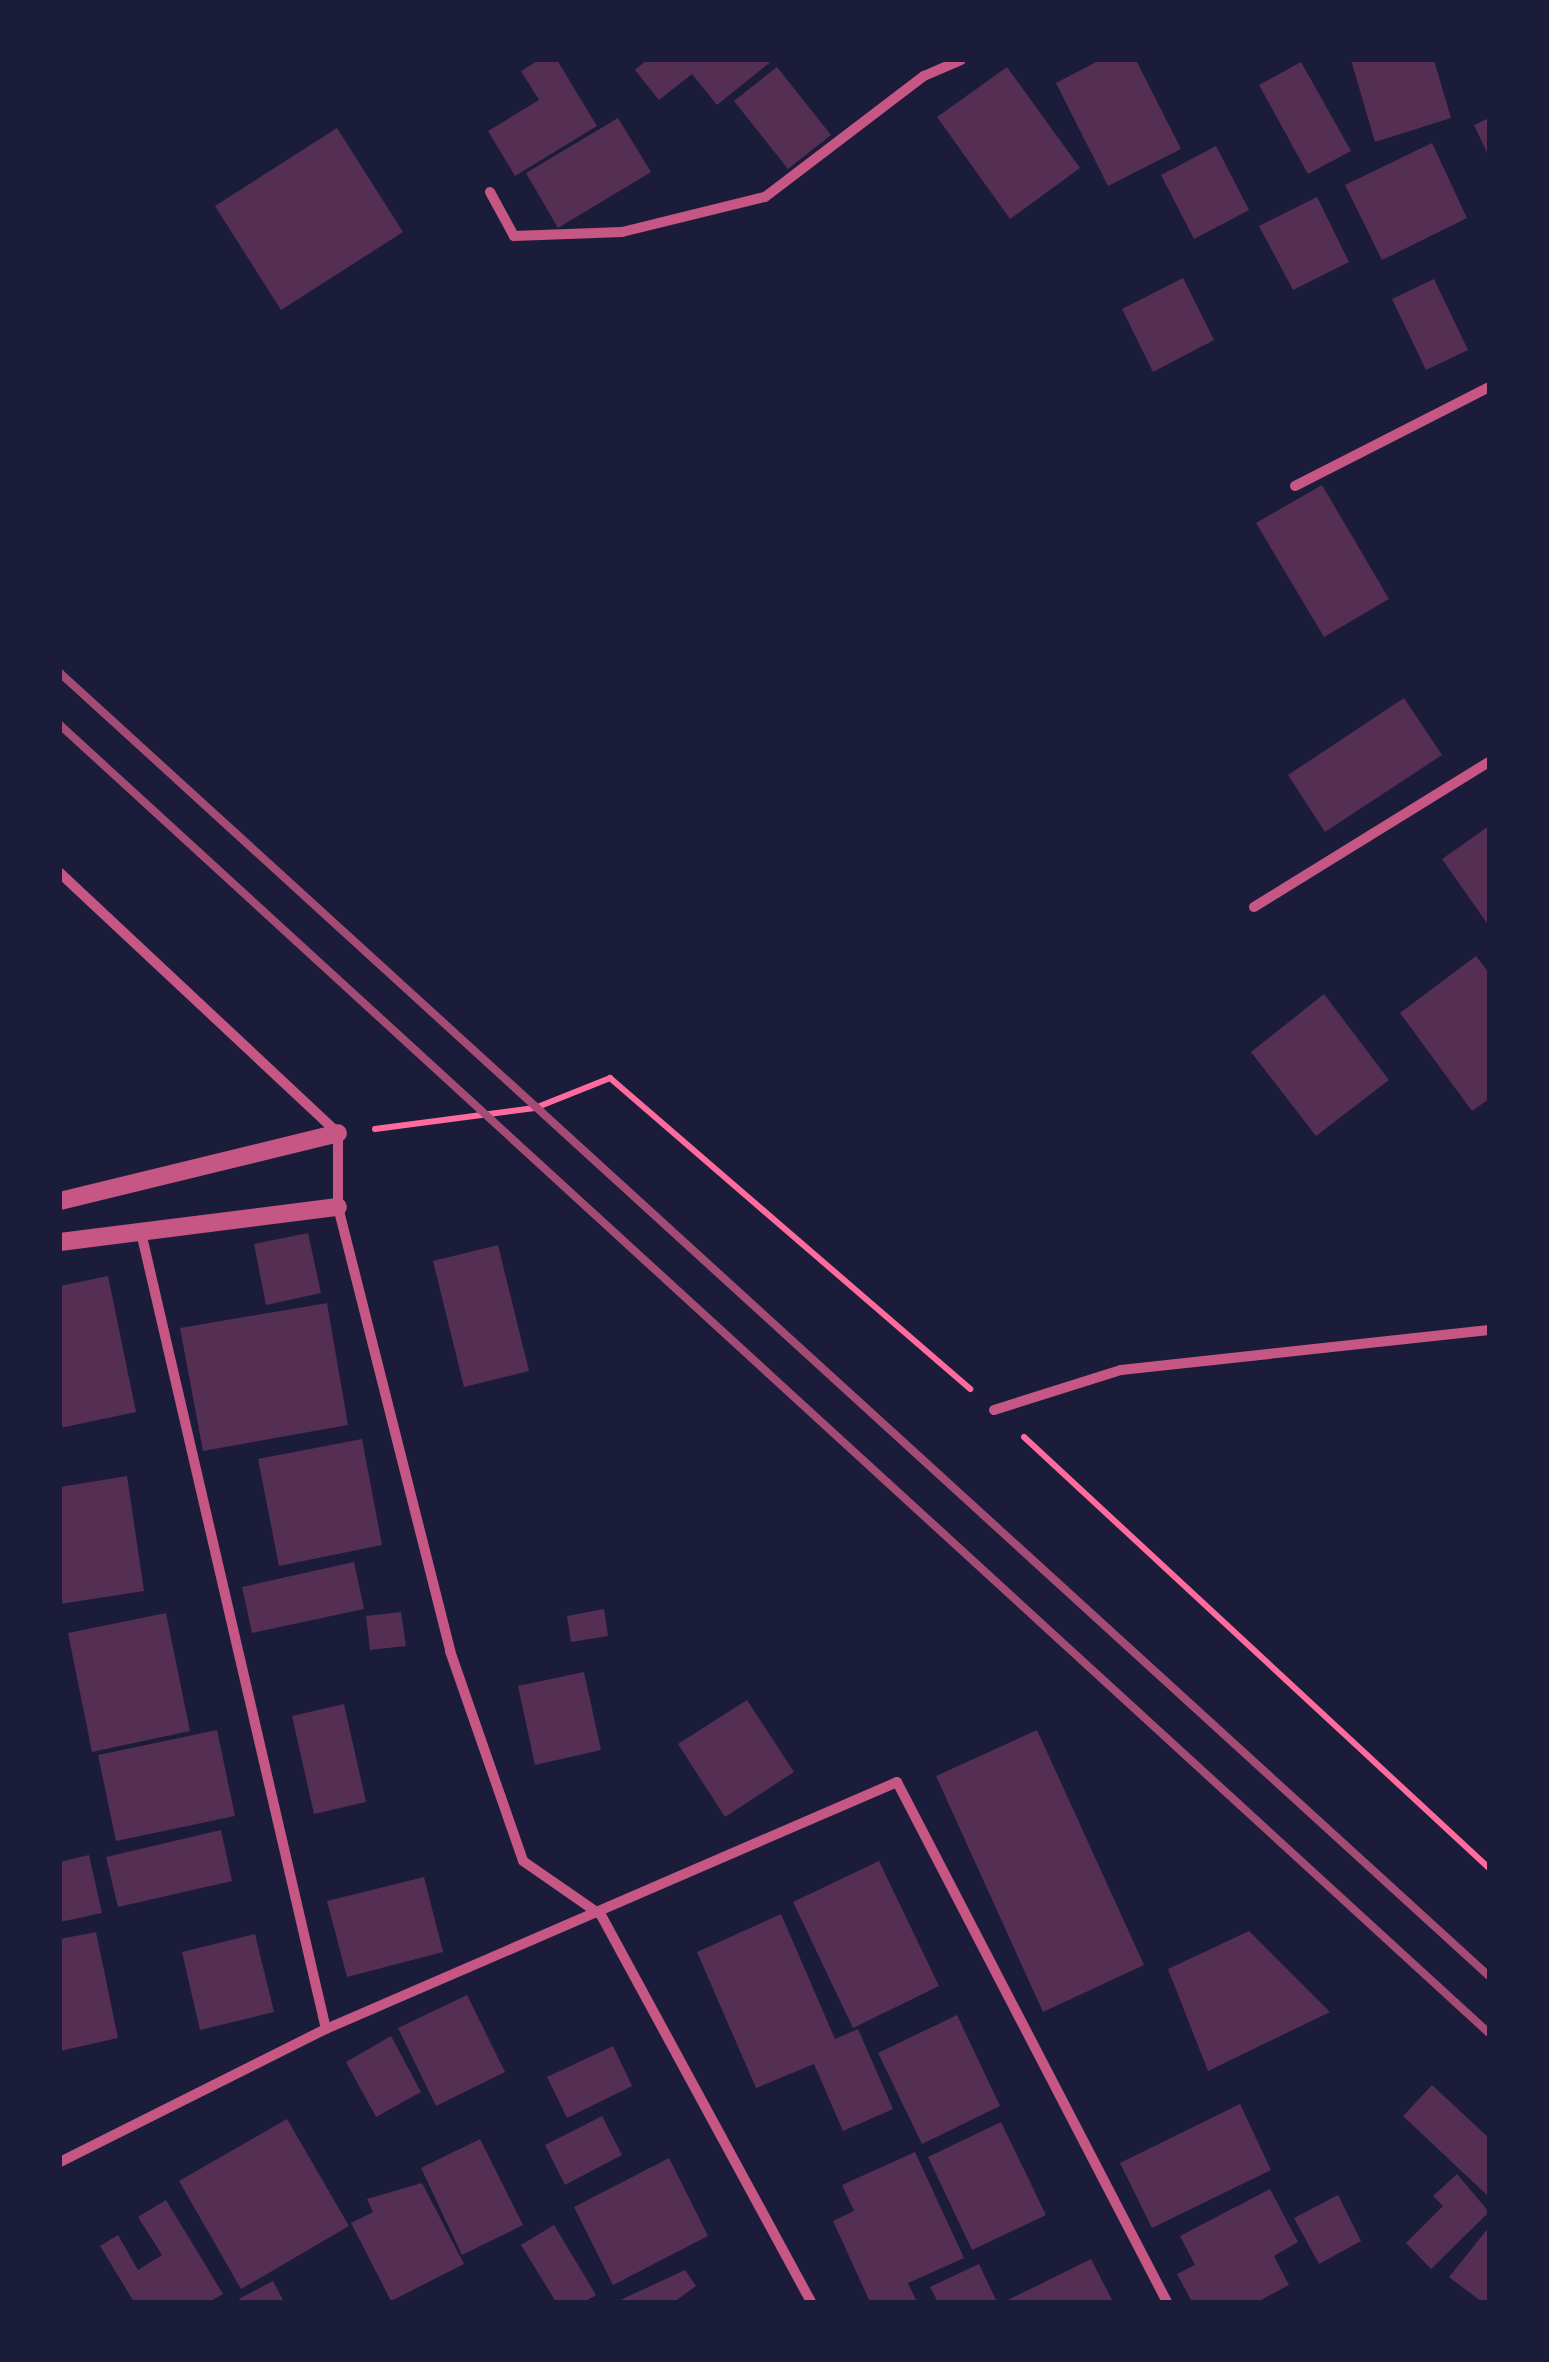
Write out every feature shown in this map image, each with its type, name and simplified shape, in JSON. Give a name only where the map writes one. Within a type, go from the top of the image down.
[{"type":"street","points":[[490,192],[514,236],[622,232],[765,196],[924,76],[961,60]]},
{"type":"street","points":[[1296,486],[1489,387]]},
{"type":"street","points":[[1254,908],[1489,762]]},
{"type":"street","points":[[60,873],[338,1134],[338,1207],[450,1651],[523,1862],[601,1914],[810,2302]]},
{"type":"street","points":[[60,1201],[338,1134]]},
{"type":"street","points":[[60,1242],[140,1227],[338,1207]]},
{"type":"street","points":[[140,1227],[326,2029]]},
{"type":"street","points":[[994,1410],[1120,1370],[1489,1330]]},
{"type":"street","points":[[60,2162],[326,2029],[601,1914],[897,1782],[1167,2302]]},
{"type":"path","points":[[338,1134],[535,1108],[610,1078],[994,1410],[1489,1868]]},
{"type":"building","points":[[539,60],[557,60],[597,126],[515,176],[488,131],[539,100],[521,71]]},
{"type":"building","points":[[647,60],[773,60],[717,105],[692,74],[659,100],[635,70]]},
{"type":"building","points":[[1100,60],[1136,60],[1181,149],[1108,186],[1056,83]]},
{"type":"building","points":[[1351,60],[1434,60],[1451,118],[1375,142]]},
{"type":"building","points":[[1301,62],[1351,151],[1308,174],[1259,85]]},
{"type":"building","points":[[777,67],[831,135],[788,169],[734,101]]},
{"type":"building","points":[[1007,67],[1080,168],[1010,219],[937,117]]},
{"type":"building","points":[[618,118],[651,172],[558,228],[526,173]]},
{"type":"building","points":[[1489,118],[1489,157],[1474,125]]},
{"type":"building","points":[[337,128],[403,232],[281,310],[215,206]]},
{"type":"building","points":[[1432,143],[1467,218],[1382,260],[1345,185]]},
{"type":"building","points":[[1216,146],[1249,210],[1194,239],[1161,175]]},
{"type":"building","points":[[1317,197],[1349,262],[1293,290],[1259,226]]},
{"type":"building","points":[[1183,278],[1214,340],[1153,372],[1122,309]]},
{"type":"building","points":[[1434,279],[1468,350],[1426,370],[1392,299]]},
{"type":"building","points":[[1322,485],[1389,599],[1324,637],[1256,523]]},
{"type":"building","points":[[1404,698],[1442,755],[1325,832],[1288,775]]},
{"type":"building","points":[[1489,826],[1489,926],[1442,859]]},
{"type":"building","points":[[1476,956],[1489,973],[1489,1099],[1472,1111],[1400,1013]]},
{"type":"building","points":[[1324,994],[1389,1080],[1316,1136],[1251,1052]]},
{"type":"building","points":[[308,1233],[321,1293],[266,1305],[254,1244]]},
{"type":"building","points":[[498,1245],[529,1371],[464,1387],[433,1261]]},
{"type":"building","points":[[108,1276],[136,1412],[60,1428],[60,1286]]},
{"type":"building","points":[[327,1303],[348,1425],[203,1451],[180,1328]]},
{"type":"building","points":[[362,1439],[382,1545],[279,1566],[258,1459]]},
{"type":"building","points":[[127,1476],[144,1591],[60,1604],[60,1487]]},
{"type":"building","points":[[354,1562],[364,1609],[252,1633],[242,1587]]},
{"type":"building","points":[[604,1609],[608,1636],[571,1642],[567,1616]]},
{"type":"building","points":[[401,1612],[406,1646],[370,1650],[366,1616]]},
{"type":"building","points":[[166,1613],[190,1731],[92,1752],[68,1633]]},
{"type":"building","points":[[584,1672],[601,1750],[535,1765],[518,1686]]},
{"type":"building","points":[[747,1700],[794,1772],[725,1817],[678,1744]]},
{"type":"building","points":[[344,1704],[366,1802],[314,1814],[292,1716]]},
{"type":"building","points":[[217,1730],[235,1816],[116,1841],[98,1755]]},
{"type":"building","points":[[1037,1730],[1144,1965],[1043,2012],[936,1776]]},
{"type":"building","points":[[221,1830],[232,1881],[118,1907],[106,1857]]},
{"type":"building","points":[[89,1855],[102,1913],[60,1922],[60,1862]]},
{"type":"building","points":[[879,1861],[939,1986],[853,2028],[793,1902]]},
{"type":"building","points":[[424,1877],[443,1952],[347,1977],[327,1901]]},
{"type":"building","points":[[781,1914],[835,2039],[858,2029],[893,2109],[843,2131],[814,2064],[756,2088],[697,1952]]},
{"type":"building","points":[[1249,1931],[1330,2012],[1208,2071],[1168,1969]]},
{"type":"building","points":[[96,1932],[118,2038],[60,2051],[60,1939]]},
{"type":"building","points":[[255,1934],[274,2012],[200,2030],[182,1952]]},
{"type":"building","points":[[467,1995],[505,2072],[436,2106],[398,2028]]},
{"type":"building","points":[[957,2015],[1000,2106],[922,2144],[878,2053]]},
{"type":"building","points":[[391,2036],[421,2092],[376,2117],[346,2062]]},
{"type":"building","points":[[613,2046],[632,2086],[567,2118],[547,2077]]},
{"type":"building","points":[[1432,2085],[1489,2138],[1489,2197],[1403,2116]]},
{"type":"building","points":[[1240,2104],[1271,2170],[1152,2228],[1120,2163]]},
{"type":"building","points":[[602,2116],[622,2155],[565,2185],[545,2145]]},
{"type":"building","points":[[287,2119],[349,2226],[241,2289],[179,2181]]},
{"type":"building","points":[[1001,2122],[1046,2215],[972,2250],[928,2157]]},
{"type":"building","points":[[480,2139],[523,2225],[462,2255],[421,2168]]},
{"type":"building","points":[[915,2152],[964,2258],[908,2283],[917,2302],[870,2302],[833,2221],[854,2211],[842,2185]]},
{"type":"building","points":[[669,2158],[708,2236],[613,2285],[574,2207]]},
{"type":"building","points":[[1457,2174],[1489,2212],[1431,2269],[1406,2243],[1443,2206],[1433,2196]]},
{"type":"building","points":[[422,2183],[464,2264],[391,2301],[351,2223],[373,2212],[367,2199]]},
{"type":"building","points":[[1270,2189],[1298,2242],[1274,2256],[1289,2285],[1257,2302],[1192,2302],[1177,2274],[1195,2265],[1180,2236]]},
{"type":"building","points":[[1338,2195],[1361,2241],[1319,2264],[1294,2218]]},
{"type":"building","points":[[166,2200],[223,2294],[209,2302],[134,2302],[100,2246],[118,2235],[138,2270],[162,2255],[138,2217]]},
{"type":"building","points":[[554,2225],[596,2295],[584,2302],[556,2302],[521,2245]]},
{"type":"building","points":[[1489,2227],[1489,2302],[1482,2302],[1449,2277]]},
{"type":"building","points":[[1091,2259],[1113,2302],[1004,2302]]},
{"type":"building","points":[[979,2264],[997,2302],[938,2302],[930,2287]]},
{"type":"building","points":[[685,2270],[696,2286],[674,2302],[616,2302]]},
{"type":"building","points":[[273,2281],[284,2302],[239,2299]]},
{"type":"railway","points":[[60,673],[1489,1976]]},
{"type":"railway","points":[[60,725],[1489,2033]]}]
